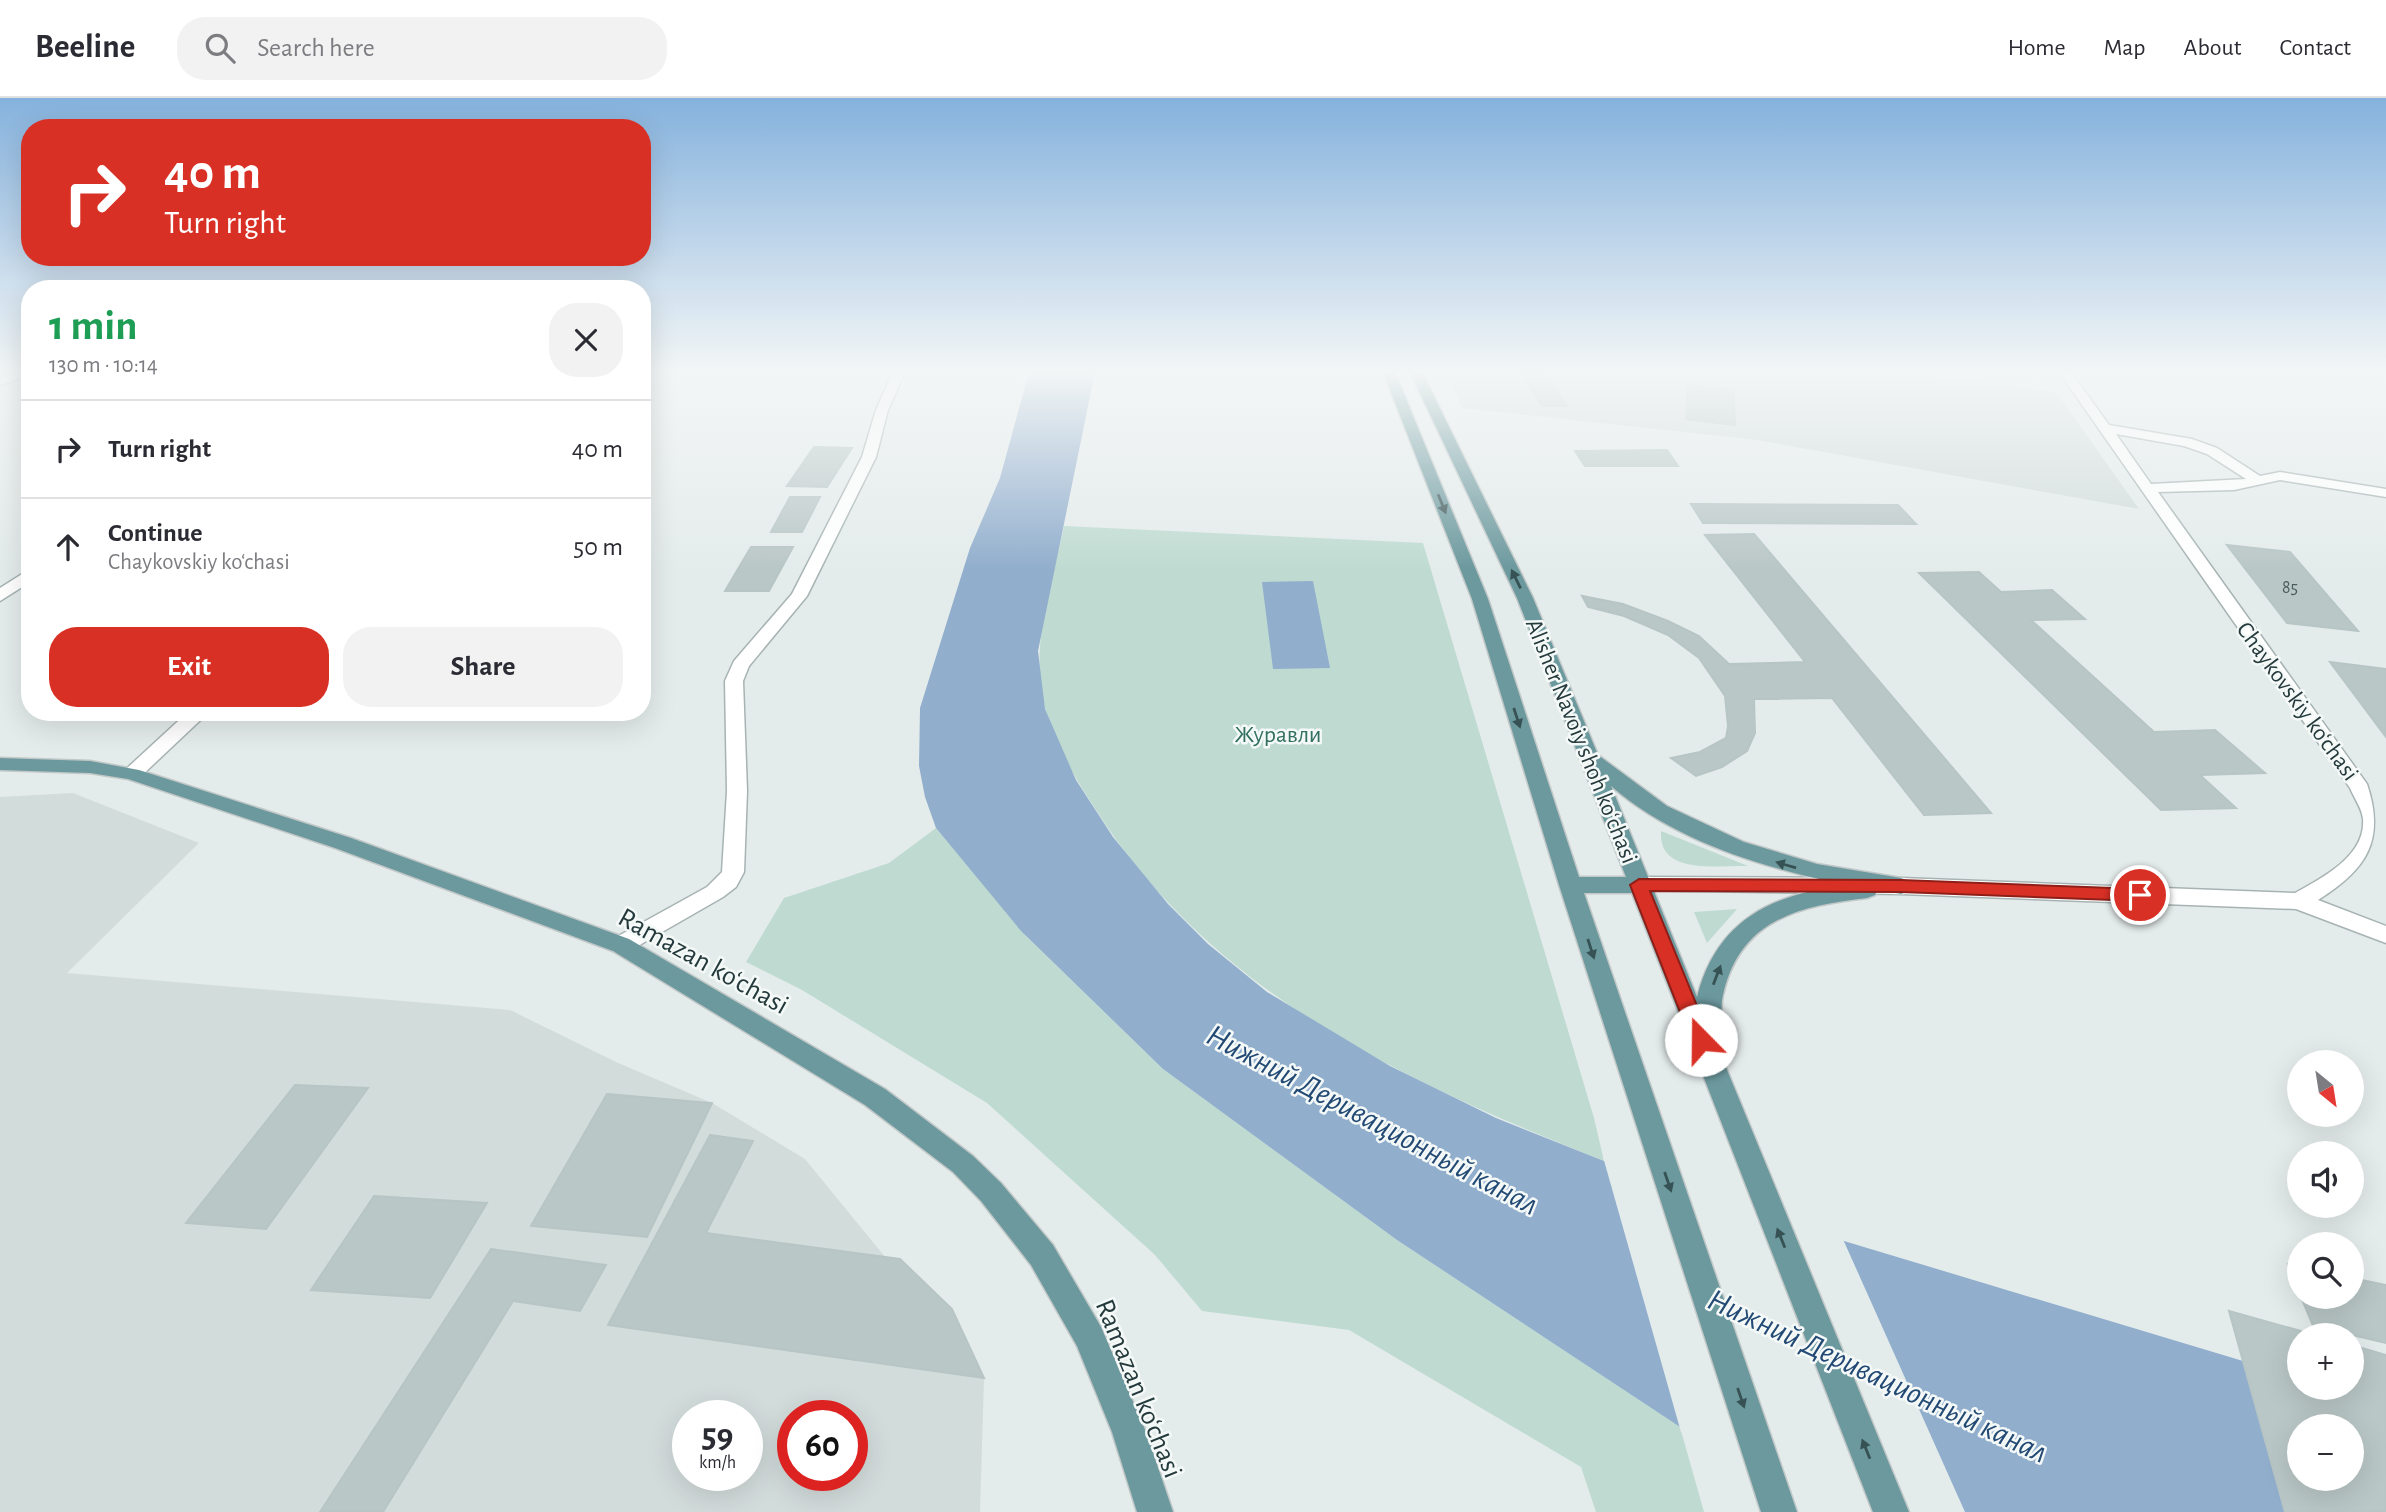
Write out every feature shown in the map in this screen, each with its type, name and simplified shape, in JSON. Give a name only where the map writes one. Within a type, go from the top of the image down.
[{"type":"main road","name":"Alisher Navoiy shoh koʻchasi","points":[[1415,438],[1480,599],[1646,1118],[1779,1512]]},
{"type":"main road","name":"Alisher Navoiy shoh koʻchasi","points":[[1448,438],[1525,598],[1891,1512]]},
{"type":"main road","points":[[1588,756],[1630,792],[1725,844],[1814,873],[1901,886]]},
{"type":"main road","name":"Ramazan ko‘chasi","points":[[0,764],[77,766],[132,774],[343,844],[621,945],[876,1097],[936,1141],[990,1192],[1042,1255],[1090,1338],[1129,1432],[1155,1512]]},
{"type":"main road","points":[[1570,885],[1639,885]]},
{"type":"main road","points":[[1711,1066],[1706,1005],[1722,960],[1736,937],[1758,920],[1795,904],[1845,892],[1901,886]]},
{"type":"street","points":[[621,945],[715,892],[728,881],[733,872],[737,791],[734,681],[740,665],[799,596],[869,457],[874,438]]},
{"type":"street","name":"Chaykovskiy ko‘chasi","points":[[2112,438],[2360,788],[2374,819],[2367,846],[2339,876],[2299,901]]},
{"type":"street","points":[[2163,438],[2187,442],[2212,451],[2258,481]]},
{"type":"street","points":[[2148,488],[2234,485],[2280,476],[2386,493]]},
{"type":"street","points":[[0,596],[21,581]]},
{"type":"street","points":[[132,774],[190,721]]},
{"type":"street","points":[[1639,885],[1901,886],[2299,901],[2386,935]]},
{"type":"shaded area","points":[[1738,438],[2089,438],[2139,509]]},
{"type":"shaded area","points":[[73,793],[199,843],[67,973],[510,1010],[616,1062],[712,1103],[805,1159],[984,1378],[980,1512],[0,1512],[0,797]]},
{"type":"green space","name":"Журавли","points":[[1064,526],[1423,543],[1594,1118],[1604,1161],[1459,1099],[1389,1065],[1322,1026],[1258,983],[1199,934],[1146,877],[1079,784],[1062,754],[1044,705],[1040,668],[1042,627]]},
{"type":"green space","points":[[936,828],[1027,937],[1163,1069],[1397,1240],[1680,1427],[1704,1512],[1596,1512],[1581,1467],[1349,1330],[1202,1311],[1155,1255],[987,1103],[802,990],[746,962],[784,898],[889,863]]},
{"type":"green space","points":[[1661,831],[1748,866],[1706,866],[1679,862],[1669,855],[1663,845]]},
{"type":"green space","points":[[1737,909],[1707,943],[1694,912]]},
{"type":"water","name":"Нижний Деривационный канал","points":[[1011,438],[1082,438],[1038,651],[1045,709],[1076,780],[1113,837],[1168,904],[1208,944],[1267,992],[1390,1066],[1496,1118],[1604,1161],[1844,1241],[2243,1361],[2285,1512],[1837,1512],[1680,1427],[1397,1240],[1163,1069],[1021,931],[936,828],[925,797],[919,766],[920,708],[970,548],[1000,478]]},
{"type":"water","points":[[1313,581],[1330,668],[1273,669],[1262,582]]},
{"type":"pier","points":[[1603,1157],[1842,1237],[1965,1512],[1830,1512],[1681,1432]]},
{"type":"building","points":[[814,447],[852,448],[827,487],[787,486]]},
{"type":"building","points":[[1667,450],[1678,466],[1585,466],[1575,451]]},
{"type":"building","points":[[790,497],[820,497],[802,532],[771,532]]},
{"type":"building","points":[[1691,504],[1898,505],[1916,524],[1703,523]]},
{"type":"building","points":[[1754,534],[1991,813],[1924,815],[1832,698],[1754,699],[1755,733],[1747,751],[1722,767],[1696,776],[1671,758],[1700,752],[1726,738],[1728,726],[1725,696],[1699,658],[1668,635],[1624,616],[1588,607],[1582,596],[1623,604],[1668,621],[1699,636],[1729,664],[1805,662],[1705,535]]},
{"type":"building","points":[[2227,545],[2290,552],[2358,631],[2287,623]]},
{"type":"building","points":[[751,547],[793,547],[769,591],[725,591]]},
{"type":"building","points":[[1979,572],[2001,592],[2052,590],[2085,619],[2031,620],[2154,732],[2215,730],[2265,773],[2200,775],[2236,808],[2161,810],[1919,573]]},
{"type":"building","points":[[2330,662],[2386,669],[2386,737]]},
{"type":"building","points":[[295,1085],[368,1088],[266,1229],[186,1223]]},
{"type":"building","points":[[607,1094],[712,1103],[647,1237],[531,1226]]},
{"type":"building","points":[[710,1135],[753,1141],[706,1233],[900,1259],[952,1309],[984,1378],[608,1325]]},
{"type":"building","points":[[374,1196],[487,1203],[430,1298],[311,1290]]},
{"type":"building","points":[[491,1249],[606,1265],[580,1311],[513,1301],[383,1512],[320,1512]]},
{"type":"building","points":[[2364,1280],[2386,1285],[2386,1343],[2364,1338],[2364,1323],[2312,1323],[2306,1309],[2364,1309]]},
{"type":"building","points":[[2229,1311],[2287,1327],[2287,1400],[2364,1400],[2364,1349],[2386,1355],[2386,1512],[2285,1512]]},
{"type":"route","points":[[1701,1040],[1639,885],[1901,886],[2140,895]]}]
